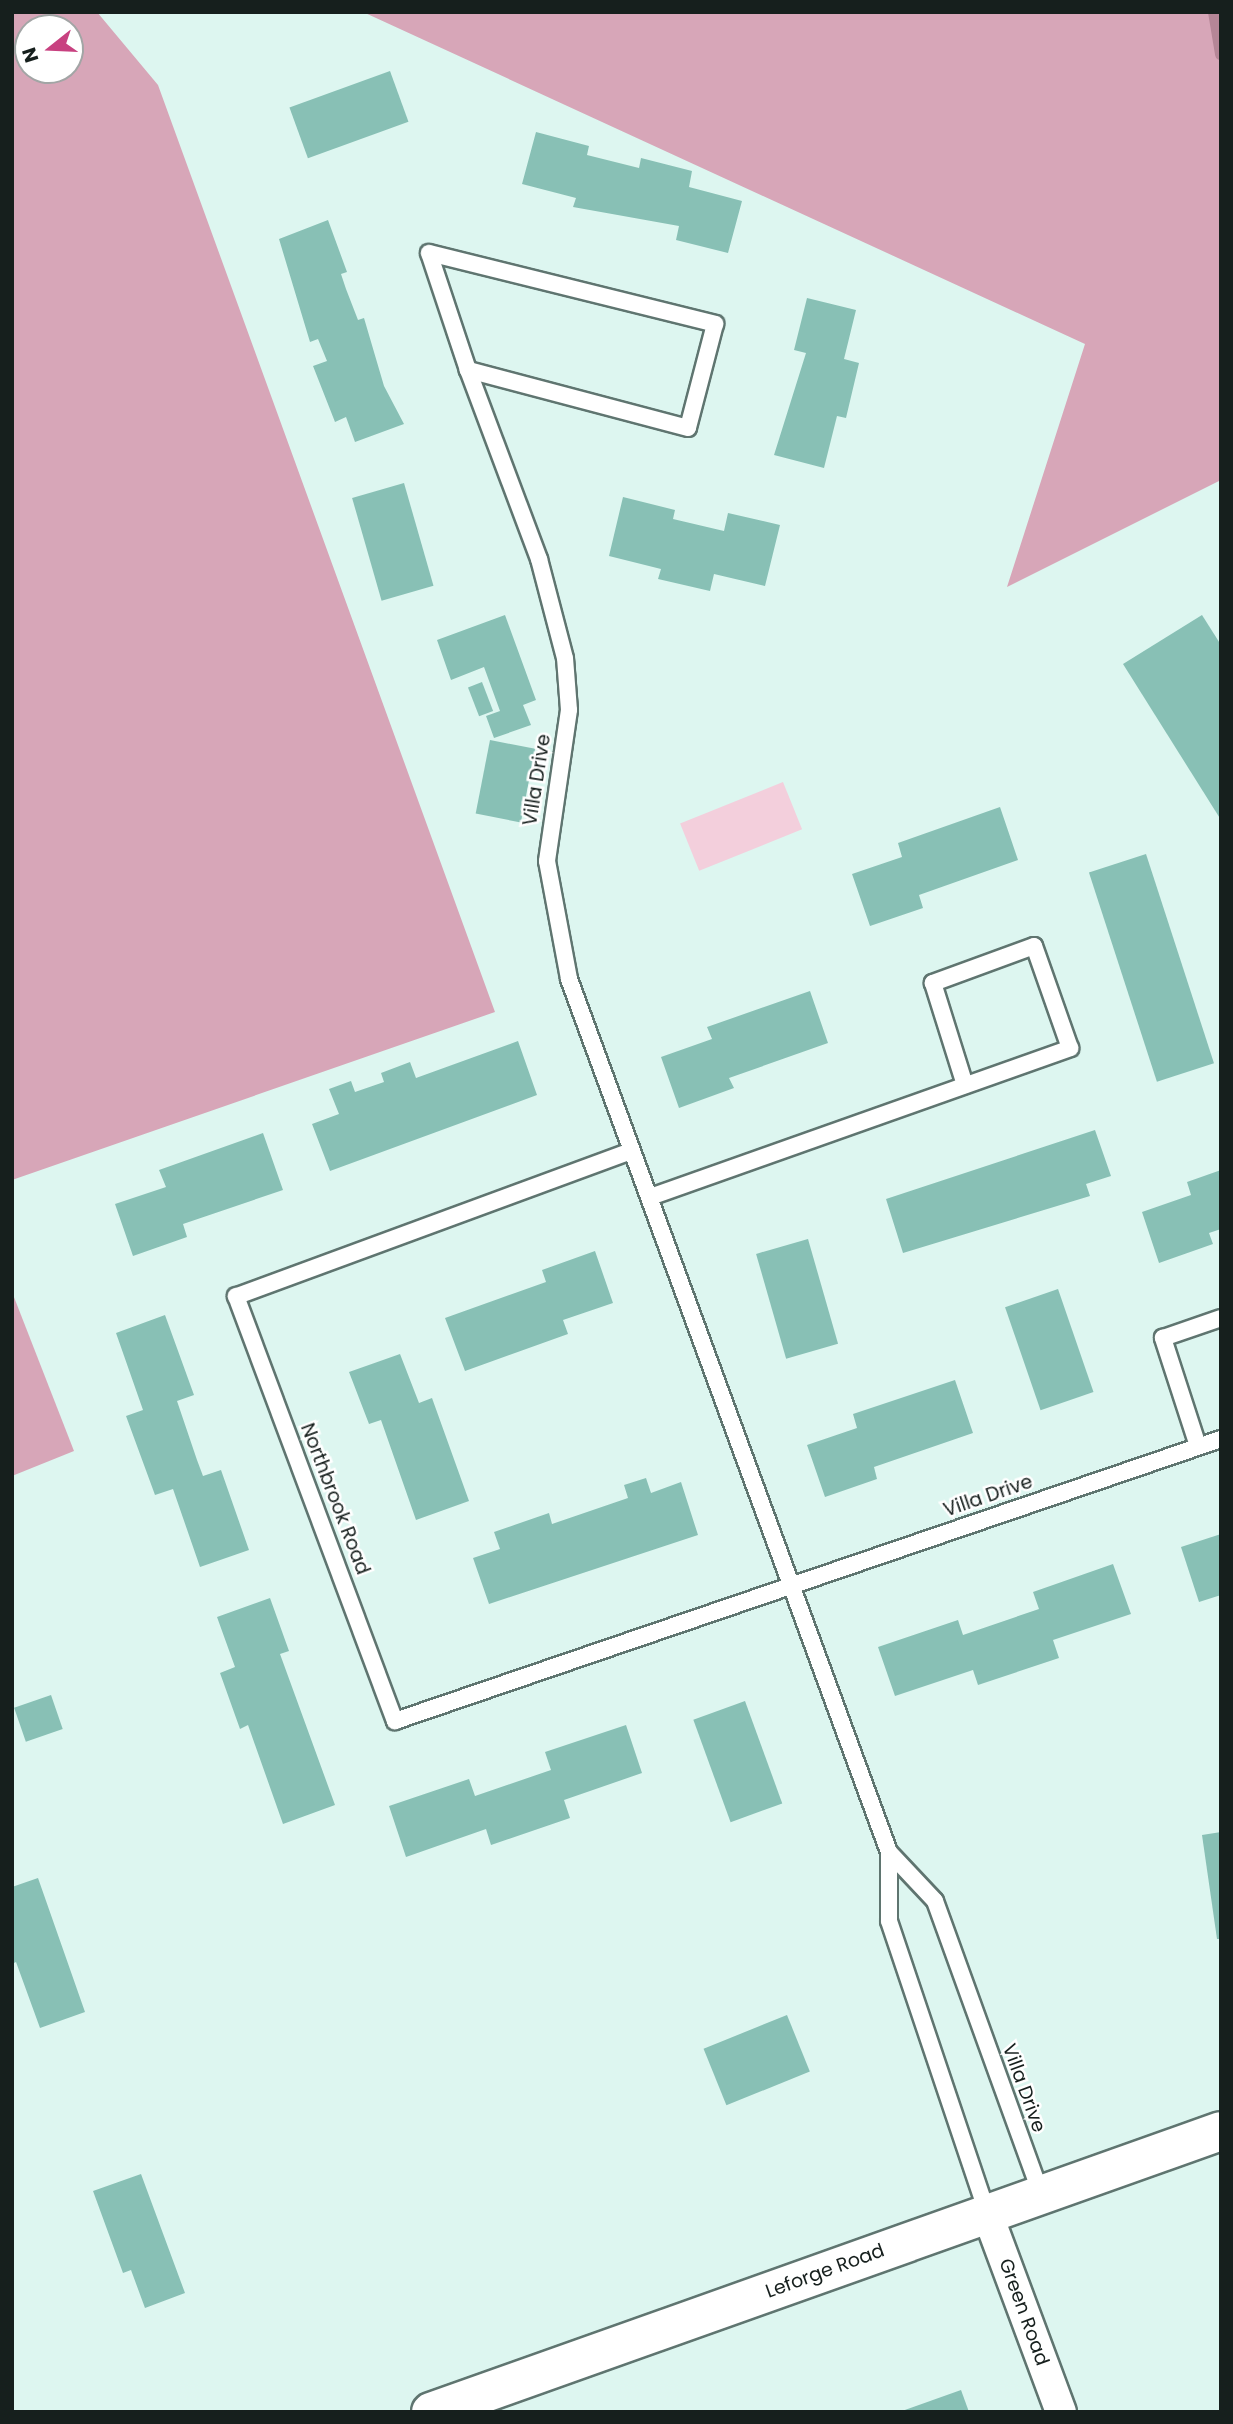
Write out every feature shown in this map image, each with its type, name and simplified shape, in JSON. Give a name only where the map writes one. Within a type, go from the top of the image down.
[{"type":"main road","name":"Leforge Road","points":[[431,2412],[1221,2131]]},
{"type":"street","name":"Green Road","points":[[987,2213],[1061,2412]]},
{"type":"lane","name":"Villa Drive","points":[[468,370],[688,428],[715,324],[429,253],[468,370],[540,559],[565,659],[569,710],[551,817],[547,878],[569,979],[889,1852],[889,1921],[987,2213]]},
{"type":"lane","points":[[650,1197],[1070,1048],[1034,946],[933,983],[965,1084]]},
{"type":"lane","name":"Northbrook Road","points":[[631,1151],[236,1296],[395,1721],[790,1585]]},
{"type":"lane","points":[[1198,1446],[1163,1338],[1221,1318]]},
{"type":"lane","name":"Villa Drive","points":[[790,1585],[1221,1439]]},
{"type":"lane","name":"Villa Drive","points":[[889,1852],[935,1901],[1041,2194]]},
{"type":"shaded area","points":[[12,12],[97,12],[158,85],[495,1012],[12,1180]]},
{"type":"shaded area","points":[[363,12],[1221,12],[1221,480],[1007,587],[1085,344]]},
{"type":"shaded area","points":[[783,782],[802,829],[699,871],[680,824]]},
{"type":"shaded area","points":[[12,1292],[74,1451],[12,1476]]},
{"type":"building","points":[[390,71],[408,122],[308,158],[289,108]]},
{"type":"building","points":[[536,132],[589,146],[587,155],[639,168],[641,158],[692,171],[689,187],[742,201],[728,253],[676,240],[679,226],[573,207],[576,198],[522,184]]},
{"type":"building","points":[[328,220],[347,272],[341,274],[346,289],[358,320],[364,318],[384,386],[404,424],[355,442],[346,417],[335,422],[313,366],[327,361],[318,339],[310,342],[279,239]]},
{"type":"building","points":[[807,298],[856,310],[844,359],[859,363],[846,418],[837,416],[824,468],[774,455],[806,353],[794,350]]},
{"type":"building","points":[[404,483],[433,586],[382,601],[352,498]]},
{"type":"building","points":[[623,497],[675,510],[673,519],[724,531],[728,513],[780,525],[765,586],[714,574],[710,591],[658,579],[661,569],[609,556]]},
{"type":"building","points":[[505,615],[536,700],[523,705],[531,725],[494,738],[486,716],[500,711],[484,667],[451,680],[437,640]]},
{"type":"building","points":[[1202,615],[1221,645],[1221,820],[1123,664]]},
{"type":"building","points":[[482,682],[493,711],[479,716],[468,687]]},
{"type":"building","points":[[490,740],[535,749],[521,822],[476,814]]},
{"type":"building","points":[[1000,807],[1018,860],[919,895],[923,908],[870,926],[852,874],[902,857],[898,843]]},
{"type":"building","points":[[1146,854],[1214,1063],[1157,1082],[1089,873]]},
{"type":"building","points":[[810,991],[828,1043],[729,1078],[734,1088],[679,1108],[661,1057],[712,1039],[707,1027]]},
{"type":"building","points":[[518,1041],[537,1095],[330,1171],[312,1124],[339,1114],[329,1089],[351,1081],[355,1092],[384,1082],[381,1073],[410,1062],[416,1078]]},
{"type":"building","points":[[1095,1130],[1111,1176],[1086,1184],[1090,1196],[903,1253],[886,1199]]},
{"type":"building","points":[[263,1133],[283,1190],[183,1224],[187,1237],[133,1256],[115,1204],[166,1187],[159,1170]]},
{"type":"building","points":[[1221,1170],[1221,1229],[1209,1233],[1213,1244],[1159,1263],[1142,1212],[1191,1195],[1187,1182]]},
{"type":"building","points":[[808,1239],[838,1344],[786,1359],[756,1254]]},
{"type":"building","points":[[595,1251],[613,1303],[563,1320],[568,1334],[465,1371],[445,1318],[546,1282],[542,1270]]},
{"type":"building","points":[[1058,1289],[1093,1392],[1041,1410],[1005,1307]]},
{"type":"building","points":[[165,1315],[194,1395],[177,1401],[197,1460],[203,1476],[221,1470],[249,1550],[200,1567],[173,1489],[155,1495],[126,1416],[143,1410],[116,1333]]},
{"type":"building","points":[[400,1354],[419,1403],[432,1398],[469,1501],[416,1520],[381,1420],[369,1424],[349,1372]]},
{"type":"building","points":[[955,1380],[973,1433],[874,1467],[877,1479],[825,1497],[807,1445],[857,1428],[853,1414]]},
{"type":"building","points":[[646,1478],[651,1493],[681,1482],[698,1535],[489,1604],[473,1558],[500,1549],[494,1532],[549,1513],[552,1524],[628,1498],[624,1485]]},
{"type":"building","points":[[1221,1534],[1221,1595],[1199,1602],[1181,1547]]},
{"type":"building","points":[[1113,1564],[1131,1614],[1053,1640],[1059,1658],[978,1685],[973,1670],[895,1696],[878,1647],[958,1620],[963,1635],[1039,1609],[1033,1592]]},
{"type":"building","points":[[270,1598],[289,1651],[280,1654],[335,1805],[283,1824],[248,1725],[240,1729],[220,1673],[235,1667],[217,1617]]},
{"type":"building","points":[[51,1695],[63,1729],[26,1742],[14,1708]]},
{"type":"building","points":[[745,1701],[782,1803],[731,1822],[693,1720]]},
{"type":"building","points":[[626,1725],[642,1773],[564,1800],[570,1818],[491,1845],[486,1829],[406,1857],[389,1806],[469,1779],[475,1796],[551,1770],[545,1752]]},
{"type":"building","points":[[1221,1832],[1221,1939],[1217,1939],[1202,1835]]},
{"type":"building","points":[[38,1878],[85,2012],[40,2028],[16,1962],[12,1964],[12,1887]]},
{"type":"building","points":[[787,2015],[810,2072],[726,2105],[704,2049]]},
{"type":"building","points":[[141,2174],[185,2293],[145,2308],[131,2270],[123,2273],[93,2191]]},
{"type":"building","points":[[961,2390],[969,2412],[902,2412],[902,2411]]},
{"type":"waterway","points":[[1214,12],[1221,54]]}]
